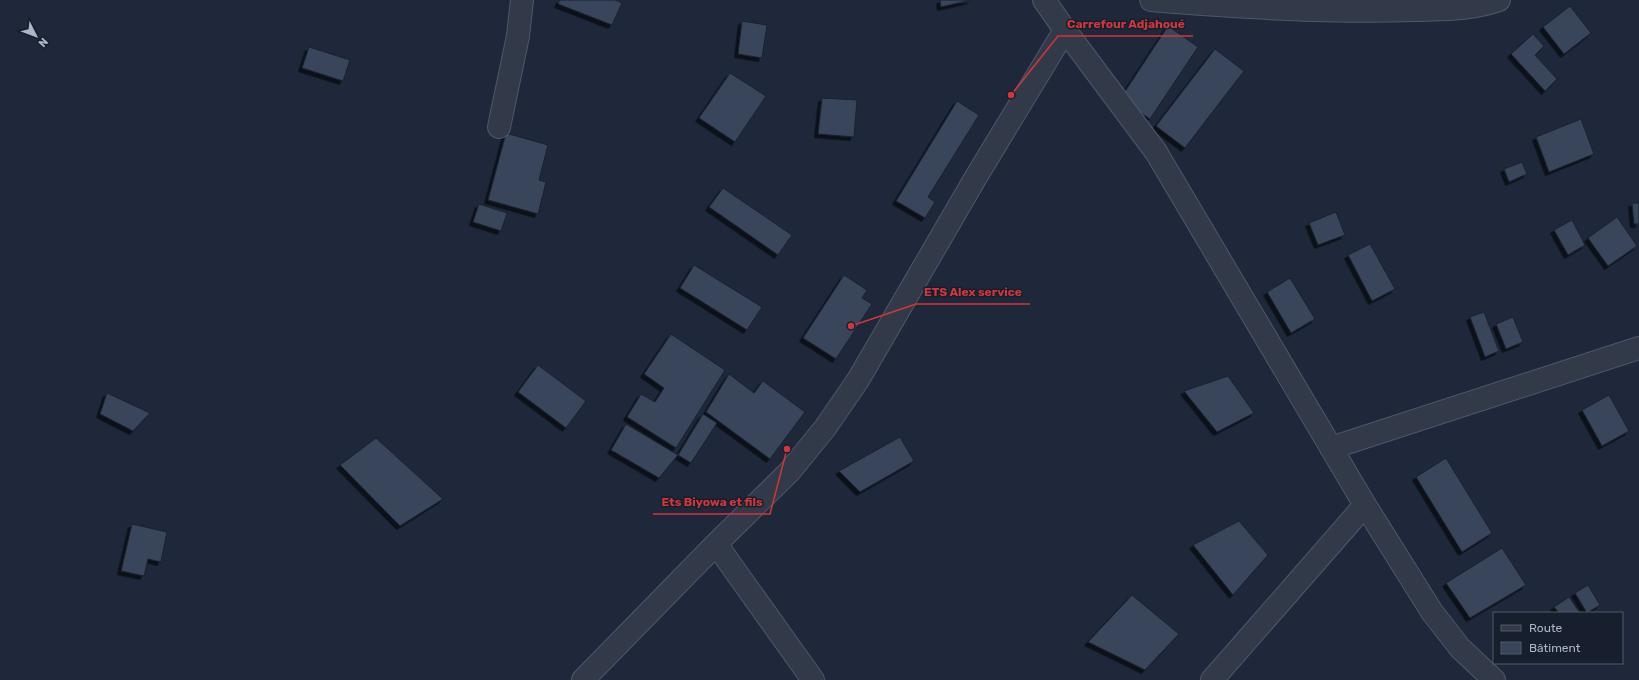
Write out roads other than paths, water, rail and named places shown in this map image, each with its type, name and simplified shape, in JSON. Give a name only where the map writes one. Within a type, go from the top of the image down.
[{"type":"street","points":[[500,127],[518,36],[522,0]]},
{"type":"street","points":[[1044,0],[1156,152],[1331,448],[1432,612],[1460,648],[1494,680]]},
{"type":"street","points":[[1151,0],[1277,9],[1384,11],[1466,8],[1489,4],[1499,0]]},
{"type":"street","points":[[583,680],[716,544],[790,471],[825,428],[858,380],[976,177],[1066,30]]},
{"type":"street","points":[[1331,448],[1639,348]]},
{"type":"street","points":[[1212,680],[1365,504]]},
{"type":"street","points":[[716,544],[813,680]]},
{"type":"place","name":"Carrefour Adjahoué","points":[[1011,95]]},
{"type":"place","name":"ETS Alex service","points":[[851,326]]},
{"type":"place","name":"Ets Biyowa et fils","points":[[787,449]]}]
